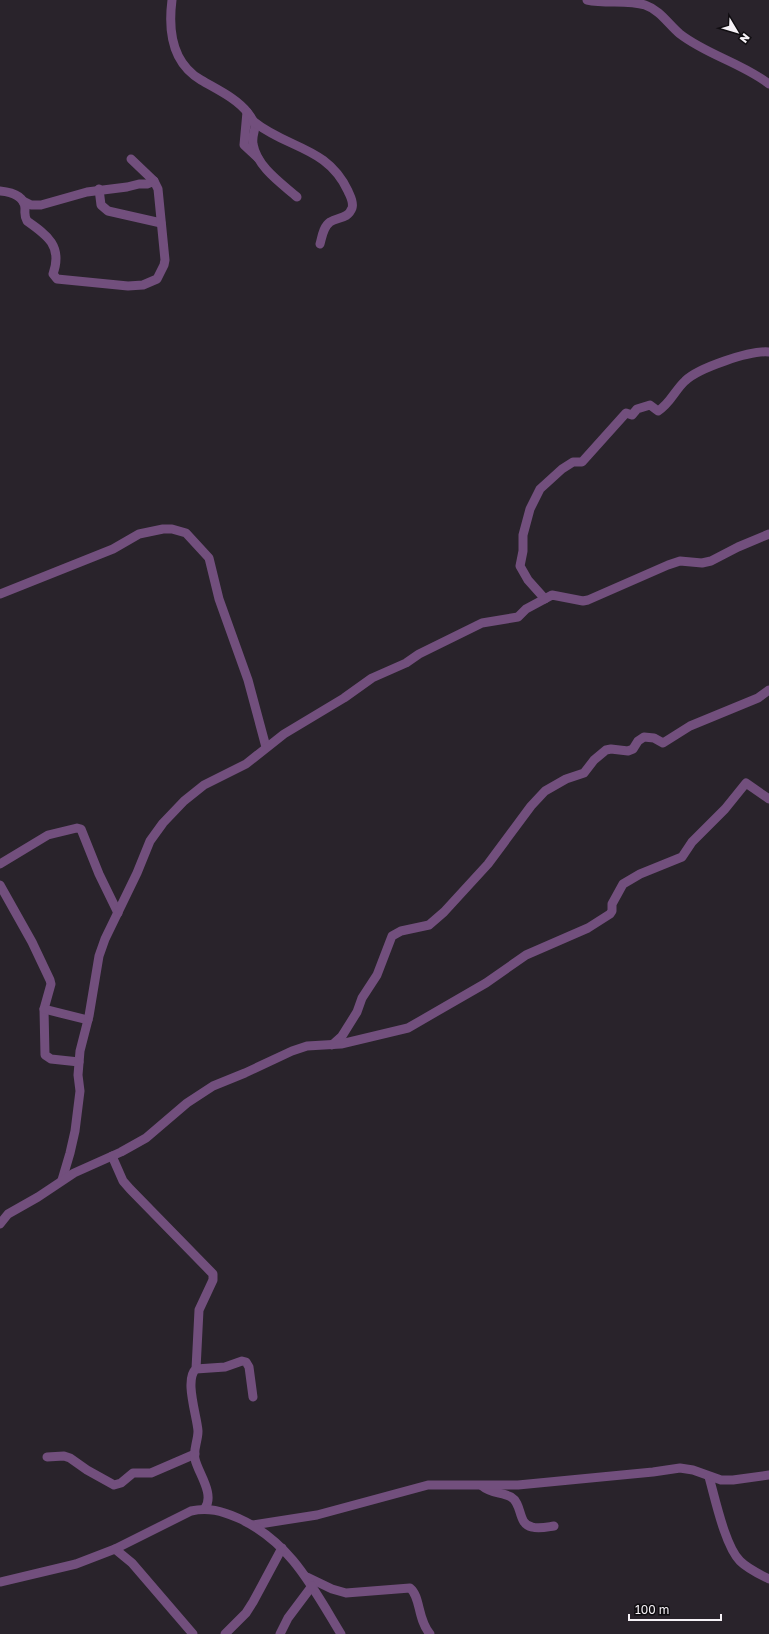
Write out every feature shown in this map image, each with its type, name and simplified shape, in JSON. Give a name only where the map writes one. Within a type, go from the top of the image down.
[{"type":"street","points":[[172,0],[171,32],[175,50],[179,59],[192,74],[222,91],[235,100],[247,112],[256,127],[253,145],[258,158]]},
{"type":"street","points":[[587,0],[647,5],[664,18],[681,35],[749,70],[769,84]]},
{"type":"street","points":[[247,112],[244,145],[258,158],[275,178],[297,197]]},
{"type":"street","points":[[253,121],[268,132],[324,160],[335,169],[345,184],[353,202],[352,209],[344,218],[331,222],[325,227],[320,244]]},
{"type":"street","points":[[23,201],[24,217],[27,221],[45,233],[53,245],[57,261],[54,277],[61,280],[128,286],[143,285],[156,280],[164,265],[162,223],[158,190],[154,181],[131,159]]},
{"type":"street","points":[[0,191],[18,196],[23,201],[36,206],[99,189],[127,188],[154,181]]},
{"type":"street","points":[[99,189],[101,205],[108,211],[162,223]]},
{"type":"street","points":[[545,599],[528,580],[520,566],[523,551],[523,535],[530,509],[542,486],[573,462],[582,462],[626,412],[632,415],[637,409],[650,405],[658,410],[665,406],[684,381],[698,372],[738,356],[769,352]]},
{"type":"street","points":[[0,594],[113,549],[139,534],[163,529],[172,529],[186,533],[209,558],[219,600],[248,680],[266,747]]},
{"type":"street","points":[[62,1180],[75,1131],[80,1091],[79,1062],[99,956],[150,841],[173,812],[204,785],[246,764],[266,747],[294,727],[344,698],[372,678],[406,664],[419,654],[482,623],[518,617],[526,609],[552,595],[583,601],[588,600],[680,561],[702,563],[711,561],[738,547],[769,534]]},
{"type":"street","points":[[332,1045],[342,1036],[357,1012],[362,998],[376,975],[392,936],[401,931],[429,925],[444,912],[488,864],[531,806],[545,791],[566,779],[584,773],[594,760],[606,750],[611,749],[628,751],[633,749],[640,739],[644,737],[654,738],[663,743],[690,726],[758,698],[769,690]]},
{"type":"street","points":[[0,1224],[8,1214],[38,1197],[62,1180],[146,1138],[187,1103],[213,1086],[245,1074],[292,1051],[307,1046],[332,1045],[370,1038],[408,1028],[476,989],[534,951],[596,923],[612,913],[612,904],[623,884],[640,874],[682,857],[692,842],[725,809],[746,783],[769,799]]},
{"type":"street","points":[[0,864],[48,835],[77,828],[81,829],[99,874],[118,913]]},
{"type":"street","points":[[0,885],[32,942],[50,980],[51,984],[44,1009],[45,1055],[51,1059],[79,1062]]},
{"type":"street","points":[[44,1009],[88,1020]]},
{"type":"street","points":[[112,1156],[130,1189],[213,1274],[213,1280],[199,1310],[196,1369],[192,1374],[191,1381],[198,1432],[195,1454],[207,1492],[208,1499],[205,1508]]},
{"type":"street","points":[[196,1369],[225,1366],[242,1361],[246,1362],[249,1367],[253,1397]]},
{"type":"street","points":[[47,1457],[64,1456],[70,1458],[87,1470],[114,1485],[121,1483],[133,1473],[151,1473],[195,1454]]},
{"type":"street","points":[[253,1525],[317,1515],[428,1485],[518,1485],[680,1468],[693,1470],[709,1477],[734,1480],[769,1475]]},
{"type":"street","points":[[709,1477],[734,1553],[740,1561],[769,1579]]},
{"type":"street","points":[[482,1486],[492,1493],[510,1496],[515,1500],[526,1524],[532,1527],[554,1526]]},
{"type":"street","points":[[0,1582],[76,1564],[116,1549],[191,1511],[205,1508],[222,1512],[253,1525],[272,1538],[306,1576],[341,1634]]},
{"type":"street","points":[[225,1634],[246,1613],[254,1602],[282,1548]]},
{"type":"street","points":[[116,1549],[132,1563],[193,1634]]},
{"type":"street","points":[[306,1576],[326,1587],[346,1593],[410,1588],[415,1592],[421,1619],[430,1634]]},
{"type":"street","points":[[280,1634],[288,1618],[312,1586]]}]
